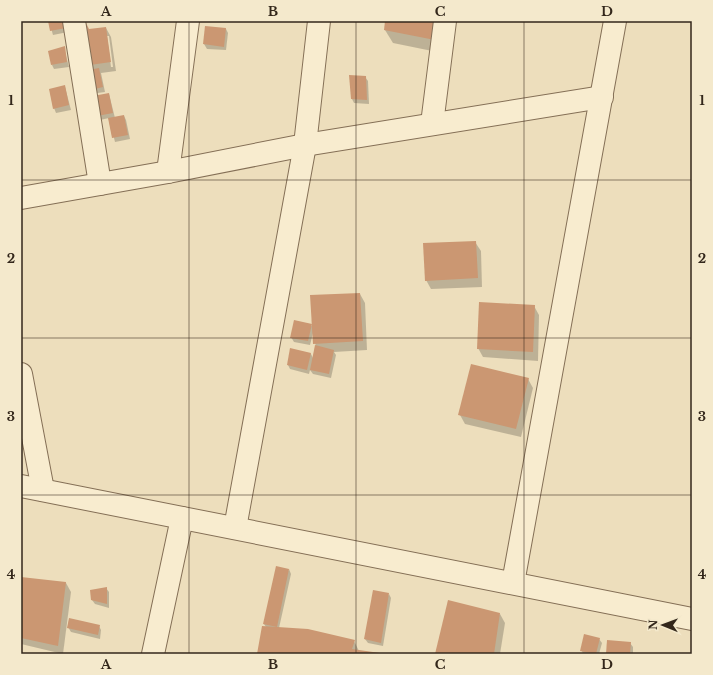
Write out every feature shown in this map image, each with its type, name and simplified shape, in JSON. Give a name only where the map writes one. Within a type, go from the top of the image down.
[{"type":"street","points":[[74,21],[100,184]]},
{"type":"street","points":[[168,172],[188,21]]},
{"type":"street","points":[[235,528],[305,145],[319,21]]},
{"type":"street","points":[[432,124],[445,21]]},
{"type":"street","points":[[513,583],[615,21]]},
{"type":"street","points":[[21,198],[168,172],[305,145],[602,97]]},
{"type":"street","points":[[21,374],[43,490]]},
{"type":"street","points":[[21,486],[692,619]]},
{"type":"street","points":[[154,654],[182,518]]},
{"type":"building","points":[[48,21],[65,21],[66,28],[50,31]]},
{"type":"building","points":[[85,21],[89,29],[106,27],[111,62],[90,65]]},
{"type":"building","points":[[385,21],[438,21],[435,40],[384,30]]},
{"type":"building","points":[[205,26],[226,28],[224,47],[203,44]]},
{"type":"building","points":[[65,46],[67,62],[51,65],[48,51]]},
{"type":"building","points":[[99,68],[103,87],[87,91],[83,71]]},
{"type":"building","points":[[349,75],[366,76],[367,100],[351,99]]},
{"type":"building","points":[[65,85],[69,105],[53,109],[49,89]]},
{"type":"building","points":[[109,93],[113,113],[97,116],[93,96]]},
{"type":"building","points":[[124,115],[128,135],[112,138],[108,118]]},
{"type":"building","points":[[476,241],[478,278],[425,281],[423,243]]},
{"type":"building","points":[[360,293],[363,341],[313,344],[310,295]]},
{"type":"building","points":[[479,302],[535,305],[533,352],[477,349]]},
{"type":"building","points":[[294,320],[312,324],[308,341],[290,338]]},
{"type":"building","points":[[315,345],[334,350],[329,374],[310,370]]},
{"type":"building","points":[[290,348],[311,353],[307,370],[287,365]]},
{"type":"building","points":[[471,364],[529,378],[516,429],[458,415]]},
{"type":"building","points":[[276,566],[289,569],[277,627],[263,624]]},
{"type":"building","points":[[21,577],[66,582],[58,646],[21,638]]},
{"type":"building","points":[[107,587],[107,604],[91,600],[90,590]]},
{"type":"building","points":[[373,590],[389,593],[381,643],[364,639]]},
{"type":"building","points":[[448,600],[500,613],[494,654],[435,654]]},
{"type":"building","points":[[69,618],[100,625],[98,635],[67,628]]},
{"type":"building","points":[[262,626],[308,629],[355,640],[352,649],[387,654],[257,654]]},
{"type":"building","points":[[584,634],[600,638],[596,654],[580,651]]},
{"type":"building","points":[[607,640],[631,642],[630,654],[606,654]]}]
